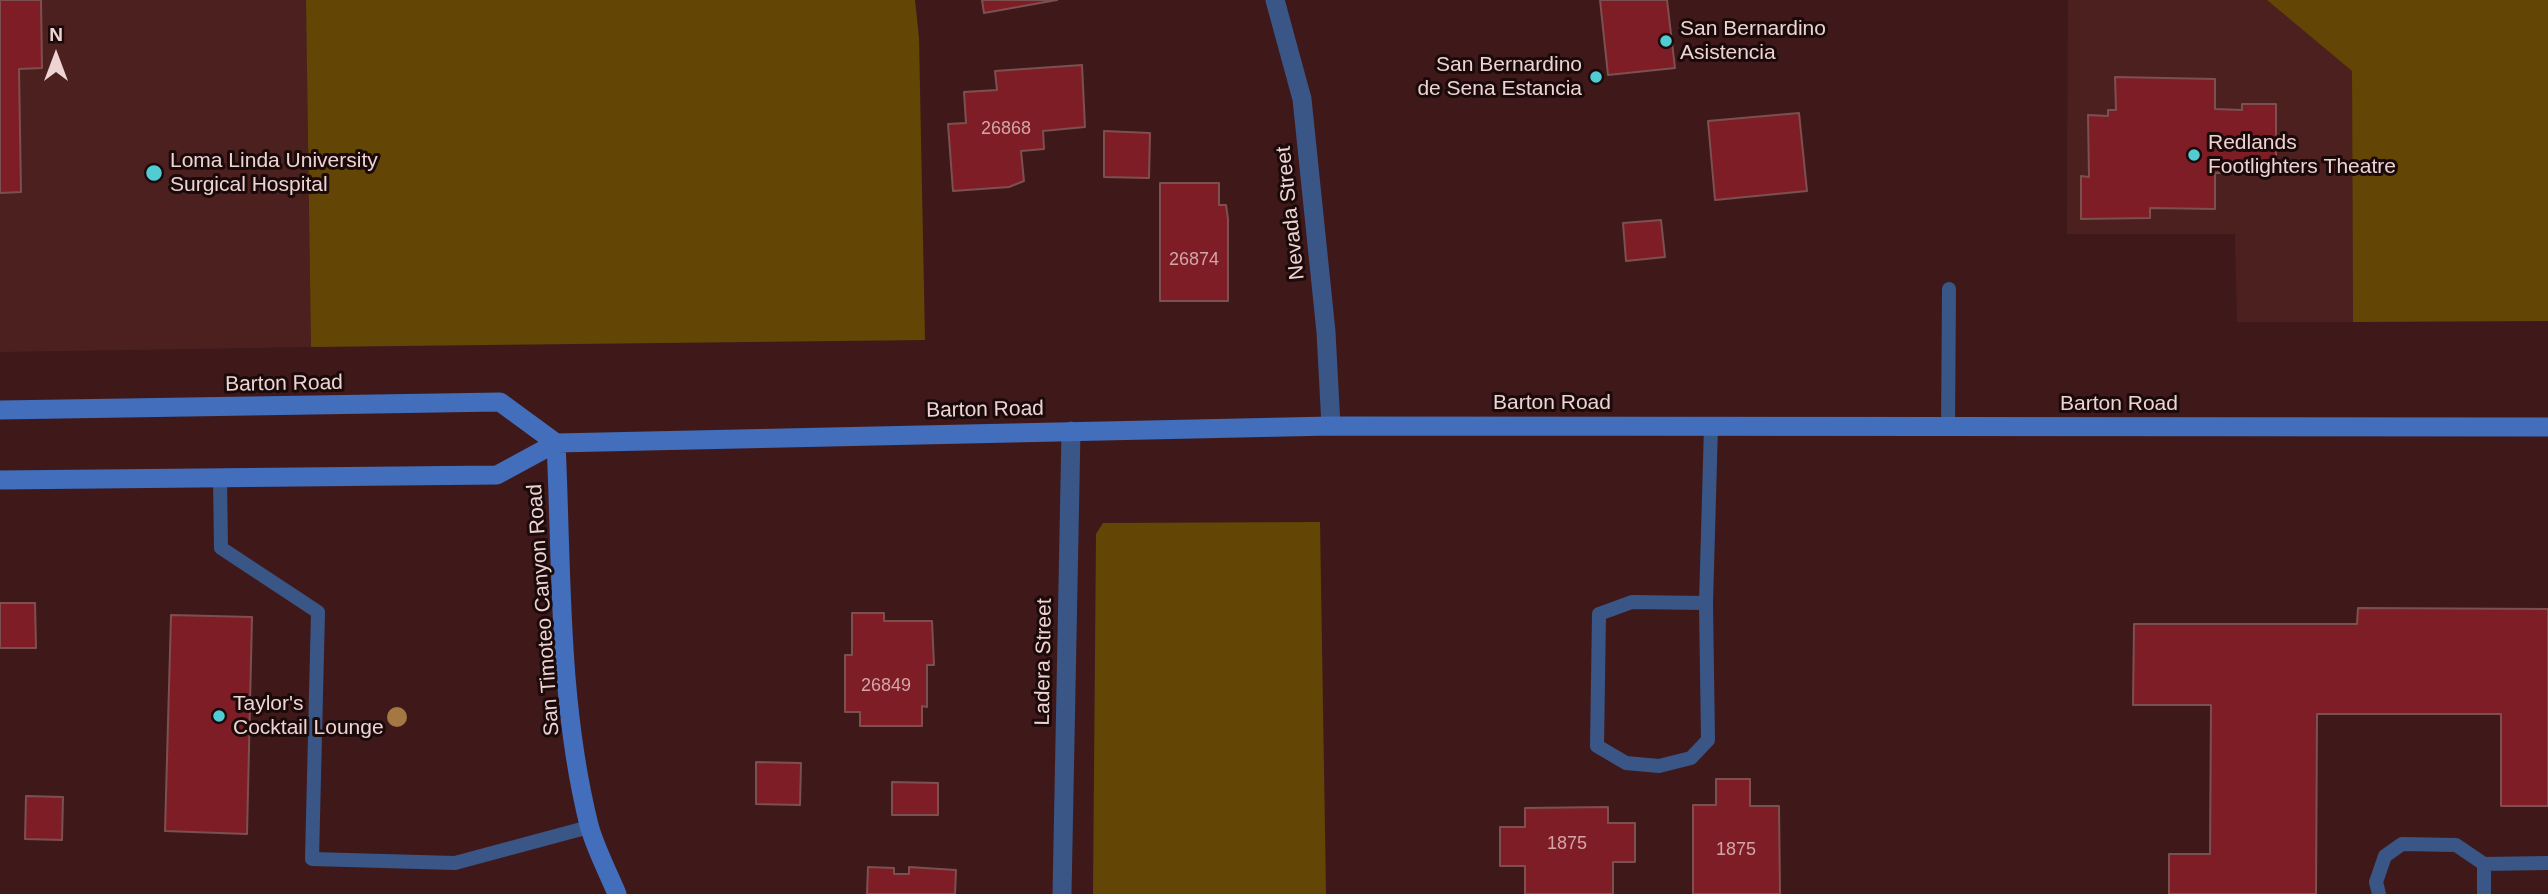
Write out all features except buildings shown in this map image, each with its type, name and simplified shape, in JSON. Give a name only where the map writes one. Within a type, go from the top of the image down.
[{"type":"main road","name":"Barton Road","points":[[0,410],[500,402],[556,443]]},
{"type":"main road","name":"Barton Road","points":[[0,480],[497,475],[556,443],[1071,431],[1331,426],[2548,427]]},
{"type":"main road","name":"San Timoteo Canyon Road","points":[[556,443],[567,687],[577,764],[589,827],[617,894]]},
{"type":"street","name":"Nevada Street","points":[[1275,0],[1302,99],[1326,332],[1331,426]]},
{"type":"street","name":"Ladera Street","points":[[1062,894],[1071,431]]},
{"type":"lane","points":[[1948,427],[1949,289]]},
{"type":"lane","points":[[1706,603],[1632,602],[1599,614],[1597,746],[1626,763],[1658,766],[1690,758],[1708,740],[1706,603],[1712,426]]},
{"type":"lane","points":[[220,478],[220,548],[318,612],[312,859],[455,863],[589,827]]},
{"type":"lane","points":[[2379,894],[2376,882],[2385,856],[2402,844],[2456,845],[2484,864],[2548,863]]},
{"type":"lane","points":[[2484,864],[2484,894]]},
{"type":"shaded area","name":"Loma Linda University Surgical Hospital","points":[[0,0],[306,0],[311,347],[0,352]]},
{"type":"shaded area","points":[[306,0],[915,0],[919,38],[925,340],[311,347]]},
{"type":"shaded area","points":[[2068,0],[2267,0],[2352,71],[2353,322],[2237,322],[2235,234],[2067,234]]},
{"type":"shaded area","points":[[2267,0],[2548,0],[2548,321],[2353,322],[2352,71]]},
{"type":"shaded area","points":[[1320,522],[1326,894],[1093,894],[1096,534],[1103,523]]},
{"type":"place","name":"San Bernardino Asistencia","points":[[1666,41]]},
{"type":"place","name":"San Bernardino de Sena Estancia","points":[[1596,77]]},
{"type":"place","name":"Redlands Footlighters Theatre","points":[[2194,155]]},
{"type":"place","name":"Loma Linda University Surgical Hospital","points":[[154,173]]},
{"type":"place","name":"Taylor's Cocktail Lounge","points":[[219,716]]}]
